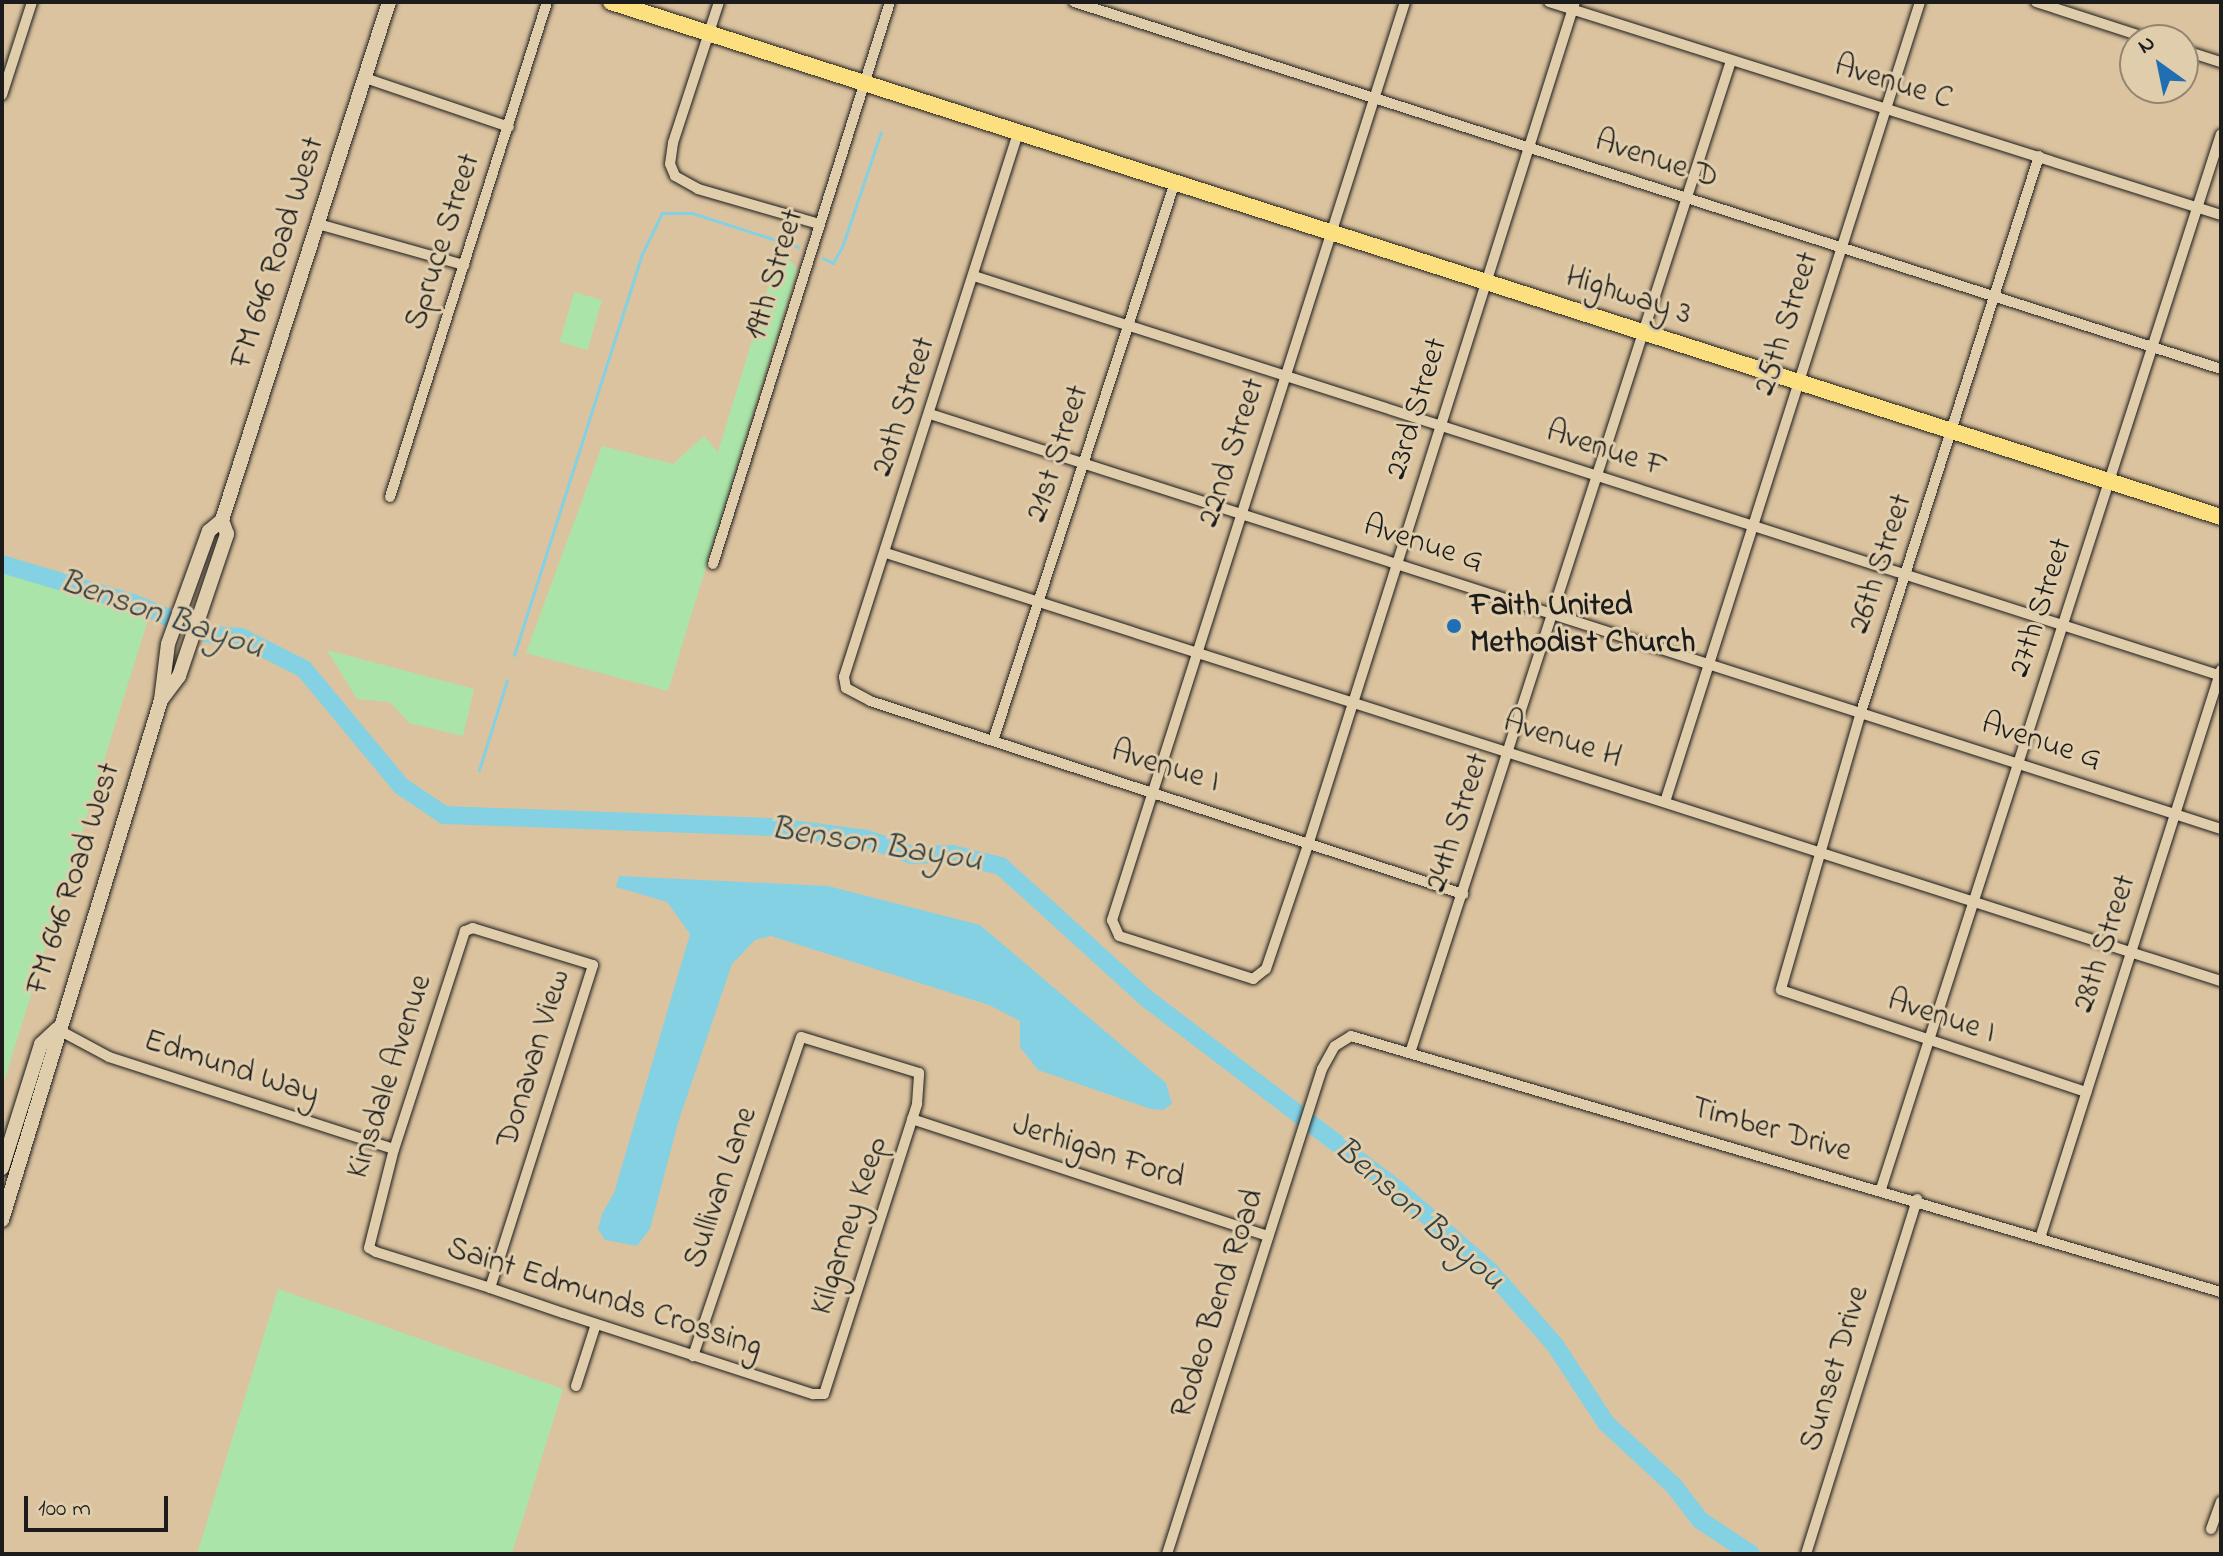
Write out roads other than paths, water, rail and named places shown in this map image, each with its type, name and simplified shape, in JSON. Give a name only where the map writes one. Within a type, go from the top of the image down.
[{"type":"main road","name":"FM 646 Road West","points":[[10,1169],[58,1046],[57,1029],[161,700],[168,644],[209,531],[222,520],[389,2]]},
{"type":"main road","name":"Highway 3","points":[[611,2],[864,80],[1018,133],[2221,517]]},
{"type":"main road","name":"FM 646 Road West","points":[[161,700],[179,676],[190,648],[227,534],[222,520]]},
{"type":"main road","name":"FM 646 Road West","points":[[2,1220],[22,1107],[41,1044],[57,1029]]},
{"type":"street","points":[[2,95],[32,2]]},
{"type":"street","name":"Spruce Street","points":[[390,497],[547,2]]},
{"type":"street","points":[[719,2],[671,153],[675,176],[698,189],[819,224]]},
{"type":"street","name":"19th Street","points":[[713,564],[890,2]]},
{"type":"street","name":"Avenue D","points":[[1074,2],[2221,369]]},
{"type":"street","name":"22nd Street","points":[[1266,969],[1253,979],[1119,936],[1112,920],[1405,2]]},
{"type":"street","name":"Avenue C","points":[[1549,2],[1573,5],[1731,61],[2221,215]]},
{"type":"street","name":"25th Street","points":[[1665,802],[1751,524],[1920,2]]},
{"type":"street","points":[[2036,2],[2119,29]]},
{"type":"street","name":"23rd Street","points":[[1266,969],[1354,702],[1573,5]]},
{"type":"street","points":[[2199,55],[2221,62]]},
{"type":"street","name":"24th Street","points":[[1410,1053],[1554,614],[1634,352],[1644,332],[1731,61]]},
{"type":"street","points":[[365,78],[509,127]]},
{"type":"street","name":"20th Street","points":[[852,692],[844,677],[1018,133]]},
{"type":"street","name":"27th Street","points":[[1881,1189],[2221,134]]},
{"type":"street","name":"26th Street","points":[[1781,990],[1861,712],[2039,156]]},
{"type":"street","name":"21st Street","points":[[993,741],[1175,182]]},
{"type":"street","points":[[318,224],[464,265]]},
{"type":"street","name":"Avenue F","points":[[974,276],[2220,674]]},
{"type":"street","name":"Avenue G","points":[[930,414],[2221,829]]},
{"type":"street","name":"Avenue H","points":[[886,553],[2221,981]]},
{"type":"street","name":"28th Street","points":[[2041,1235],[2220,674]]},
{"type":"street","name":"Avenue I","points":[[852,692],[1463,894]]},
{"type":"street","name":"Kinsdale Avenue","points":[[369,1248],[394,1149],[465,931],[473,928]]},
{"type":"street","name":"Donavan View","points":[[473,928],[593,965],[490,1288]]},
{"type":"street","name":"Avenue I","points":[[1781,990],[1928,1042],[2086,1092]]},
{"type":"street","name":"Edmund Way","points":[[57,1029],[109,1057],[394,1149]]},
{"type":"street","name":"Timber Drive","points":[[1322,1069],[1335,1046],[1351,1036],[2041,1235],[2221,1292]]},
{"type":"street","name":"Sullivan Lane","points":[[693,1356],[801,1037],[919,1073]]},
{"type":"street","name":"Rodeo Bend Road","points":[[1167,1554],[1322,1069]]},
{"type":"street","name":"Kilgarney Keep","points":[[824,1394],[912,1119],[919,1073]]},
{"type":"street","name":"Jerhigan Ford","points":[[912,1119],[1268,1236]]},
{"type":"street","name":"Sunset Drive","points":[[1806,1553],[1917,1199]]},
{"type":"street","name":"Saint Edmunds Crossing","points":[[369,1248],[693,1356],[824,1394]]},
{"type":"street","points":[[576,1386],[596,1324]]},
{"type":"street","points":[[2211,1529],[2221,1502]]},
{"type":"water","points":[[619,876],[828,886],[980,925],[1166,1083],[1172,1104],[1163,1110],[1151,1109],[1038,1070],[1020,1047],[1020,1021],[989,1005],[771,936],[755,940],[732,964],[678,1123],[650,1229],[637,1246],[605,1240],[598,1229],[602,1214],[614,1193],[690,934],[667,902],[616,887]]},
{"type":"waterway","points":[[823,258],[833,263],[842,247],[881,132]]},
{"type":"waterway","points":[[514,655],[643,252],[662,213],[692,213],[798,247]]},
{"type":"waterway","name":"Benson Bayou","points":[[2,564],[133,603],[212,635],[241,637],[304,669],[401,786],[444,815],[777,827],[867,839],[912,855],[952,854],[1001,866],[1146,998],[1397,1189],[1490,1271],[1555,1345],[1606,1423],[1674,1486],[1700,1520],[1751,1554]]},
{"type":"waterway","points":[[479,770],[507,680]]},
{"type":"waterway","name":"Benson Bayou","points":[[483,813],[484,817]]},
{"type":"place","name":"Faith United Methodist Church","points":[[1454,626]]}]
